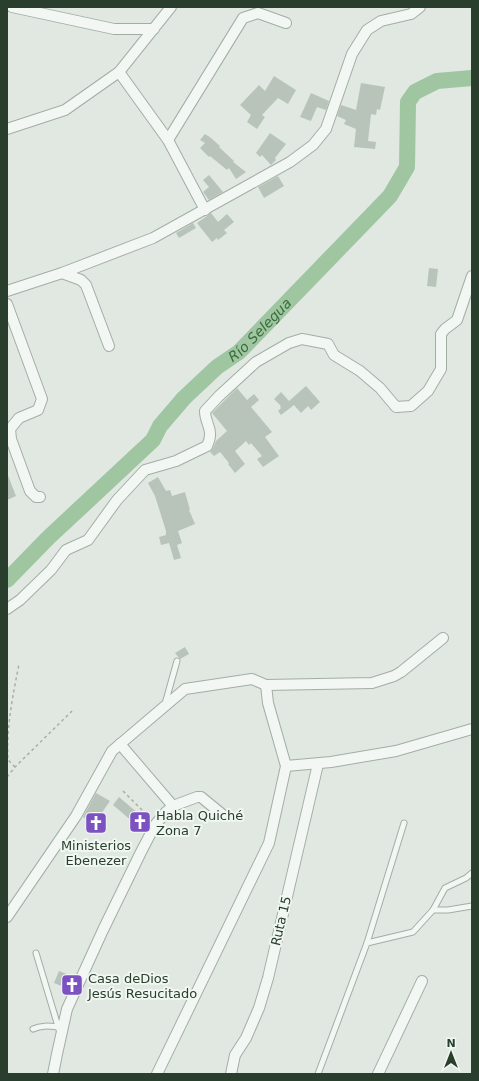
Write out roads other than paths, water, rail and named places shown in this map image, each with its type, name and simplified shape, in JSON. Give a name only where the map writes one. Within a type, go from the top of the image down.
[{"type":"street","points":[[12,7],[114,29],[154,29]]},
{"type":"street","points":[[7,129],[65,110],[119,72],[172,7]]},
{"type":"street","points":[[7,290],[62,272],[153,238],[290,162],[313,145],[326,129],[352,54],[367,30],[381,21],[402,11],[411,14],[420,7]]},
{"type":"street","points":[[168,140],[243,18],[258,13],[286,23]]},
{"type":"street","points":[[119,72],[168,140],[205,210]]},
{"type":"street","points":[[62,272],[81,280],[86,284],[109,346]]},
{"type":"street","points":[[7,609],[20,600],[51,570],[66,550],[88,540],[117,500],[145,470],[176,461],[207,446],[211,430],[205,416],[205,411],[256,362],[289,343],[302,339],[328,344],[334,355],[360,371],[380,388],[396,407],[411,406],[428,391],[441,369],[441,334],[457,320],[472,276]]},
{"type":"street","points":[[7,304],[42,399],[38,410],[19,418],[10,429],[10,439],[30,491],[36,497],[40,497]]},
{"type":"street","points":[[7,917],[76,816],[112,751],[185,689],[252,679],[266,685],[372,683],[394,676],[401,672],[443,638]]},
{"type":"street","points":[[157,1074],[269,843],[286,766],[268,703],[266,685]]},
{"type":"street","points":[[286,766],[318,764],[396,751],[472,729]]},
{"type":"street","points":[[120,744],[173,806]]},
{"type":"street","name":"Ruta 15","points":[[231,1074],[235,1055],[246,1038],[259,1008],[268,978],[318,764]]},
{"type":"street","points":[[53,1074],[59,1032],[67,1009],[103,930],[156,824],[173,806],[193,798],[201,797],[223,815]]},
{"type":"street","points":[[378,1074],[422,981]]},
{"type":"lane","points":[[164,706],[177,661]]},
{"type":"lane","points":[[318,1074],[367,943],[404,823]]},
{"type":"lane","points":[[367,943],[413,932],[433,910],[444,888],[472,874]]},
{"type":"lane","points":[[433,910],[448,910],[472,906]]},
{"type":"lane","points":[[36,953],[59,1032]]},
{"type":"lane","points":[[33,1029],[50,1026],[59,1032]]},
{"type":"waterway","name":"Río Selegua","points":[[7,580],[48,538],[153,440],[160,426],[184,398],[217,367],[239,352],[390,196],[407,167],[408,102],[415,92],[437,81],[472,78]]},
{"type":"place","name":"Habla Quiché Zona 7","points":[[140,822]]},
{"type":"place","name":"Ministerios Ebenezer","points":[[96,823]]},
{"type":"place","name":"Casa deDios Jesús Resucitado","points":[[72,985]]}]
